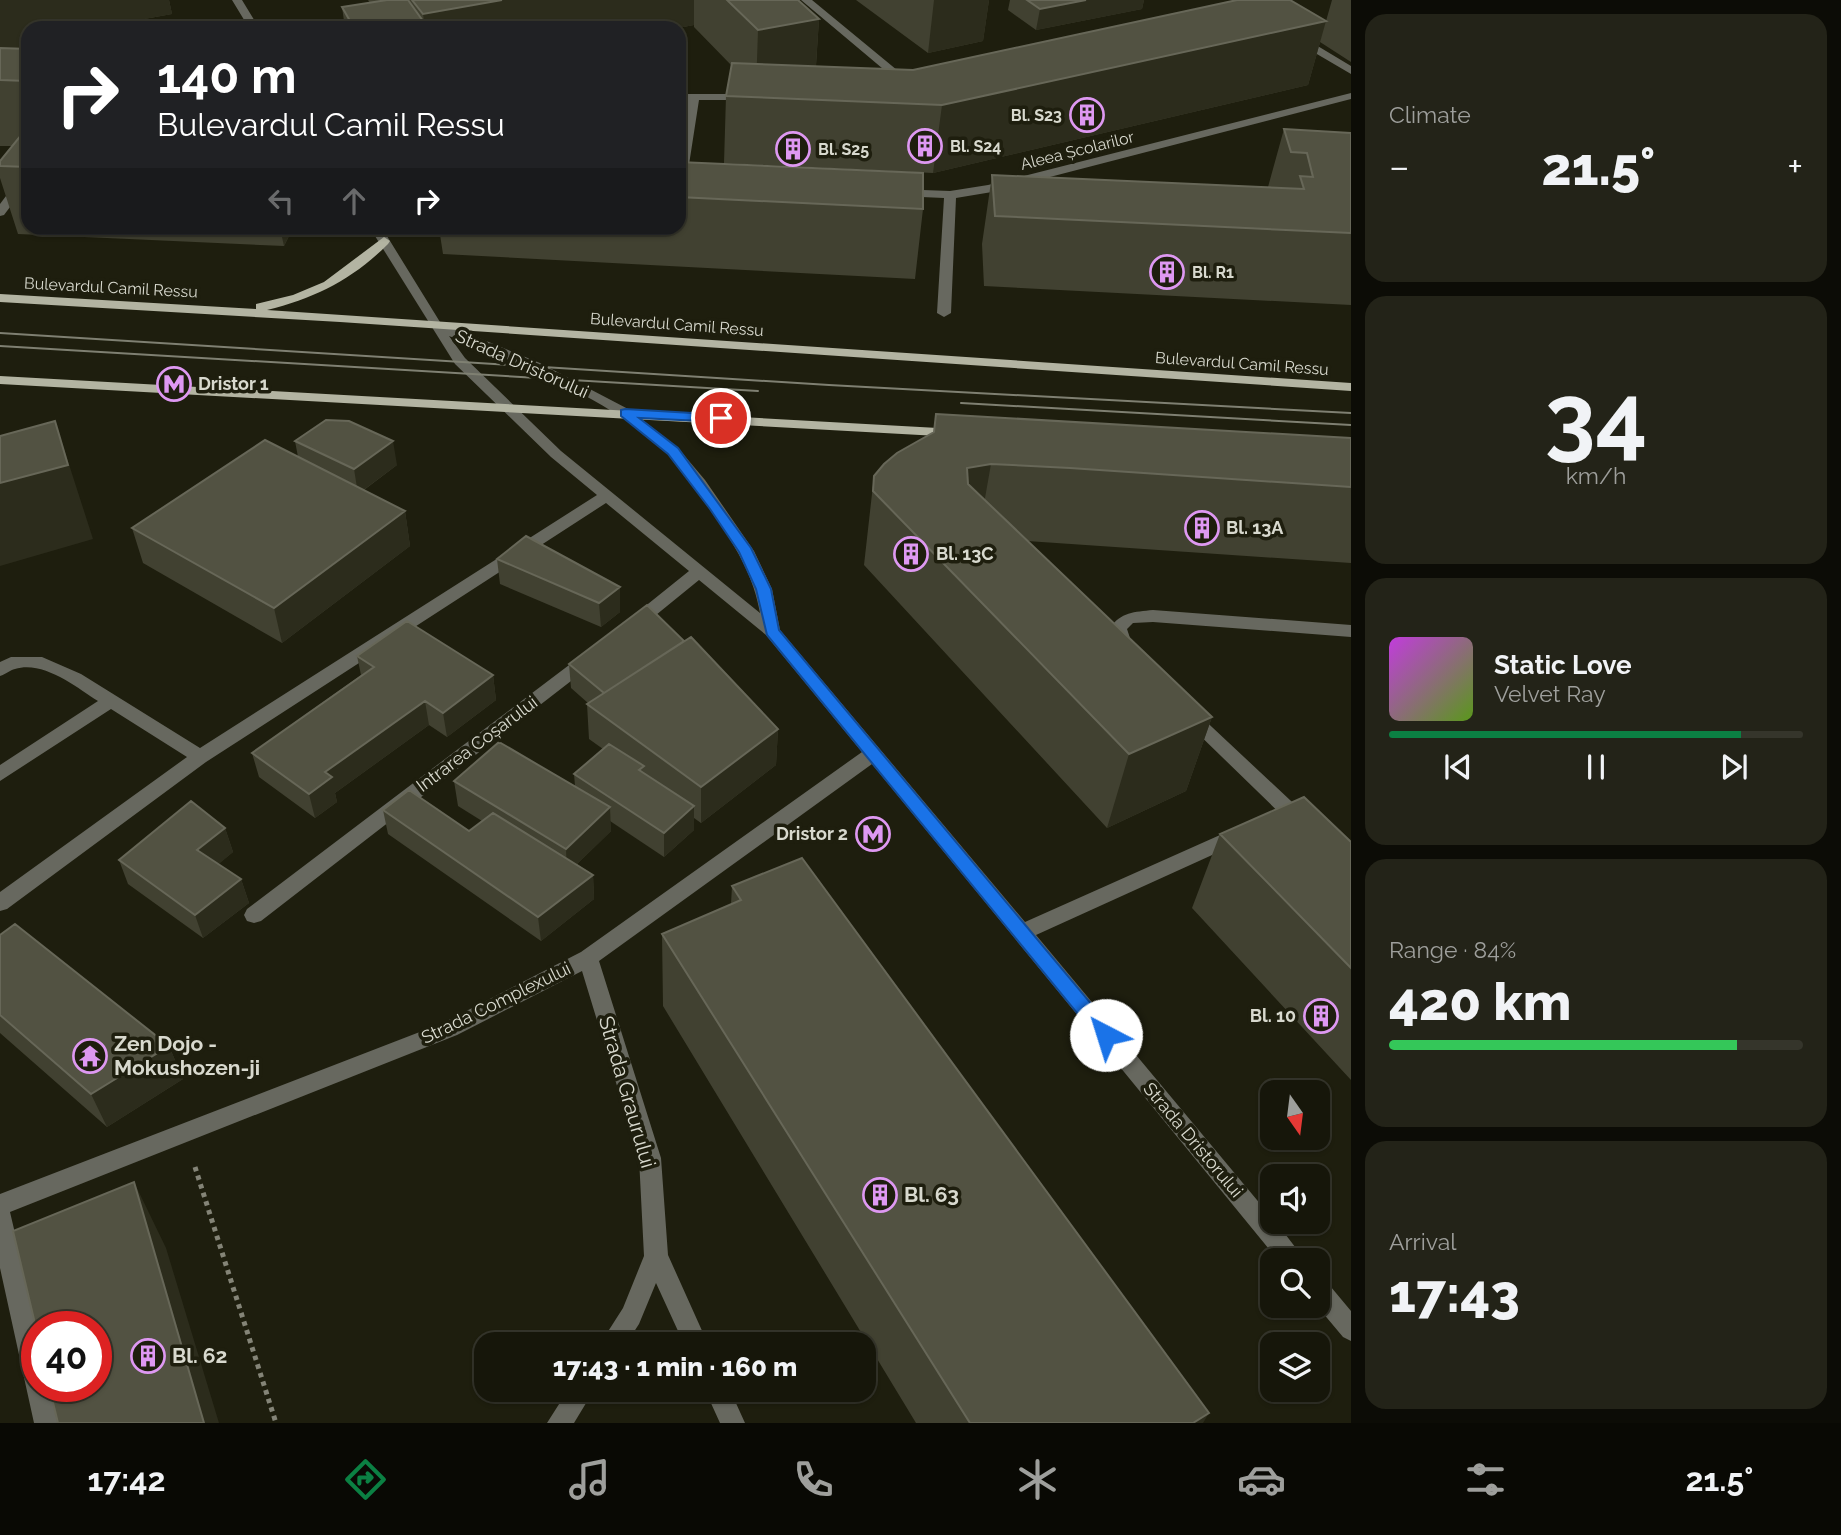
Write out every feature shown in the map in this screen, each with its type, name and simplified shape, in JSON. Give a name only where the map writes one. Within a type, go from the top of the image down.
[{"type":"main road","points":[[236,311],[284,302],[335,283],[363,262],[384,241]]},
{"type":"main road","name":"Bulevardul Camil Ressu","points":[[0,298],[236,311],[1351,387]]},
{"type":"main road","points":[[0,380],[506,406],[972,434]]},
{"type":"street","points":[[237,0],[250,21]]},
{"type":"street","points":[[806,0],[900,77]]},
{"type":"street","points":[[370,21],[382,19]]},
{"type":"street","points":[[1292,35],[1351,71]]},
{"type":"street","points":[[886,79],[912,74]]},
{"type":"street","name":"Aleea Școlarilor","points":[[883,192],[950,195],[988,189],[1351,96]]},
{"type":"street","points":[[686,97],[753,97]]},
{"type":"street","points":[[686,143],[694,97]]},
{"type":"street","points":[[9,172],[21,173]]},
{"type":"street","points":[[0,212],[21,184]]},
{"type":"street","points":[[686,184],[693,184]]},
{"type":"street","points":[[944,313],[950,195]]},
{"type":"street","points":[[380,235],[435,325]]},
{"type":"street","name":"Strada Dristorului","points":[[435,325],[460,361],[556,454],[772,631],[1283,1248]]},
{"type":"street","name":"Strada Dristorului","points":[[435,325],[535,366],[625,413],[673,451],[708,495],[746,551],[764,589],[772,631]]},
{"type":"street","points":[[0,903],[200,757],[606,496]]},
{"type":"street","points":[[620,634],[701,571]]},
{"type":"street","points":[[1133,662],[1121,643],[1118,628],[1129,618],[1153,616],[1351,631]]},
{"type":"street","name":"Intrarea Coșarului","points":[[254,915],[598,651]]},
{"type":"street","points":[[0,670],[11,663],[36,661],[75,678],[200,757]]},
{"type":"street","points":[[0,774],[111,701]]},
{"type":"street","points":[[1176,702],[1284,814],[1316,836]]},
{"type":"street","name":"Strada Complexului","points":[[0,1205],[450,1030],[588,958],[872,754]]},
{"type":"street","points":[[1021,933],[1252,829]]},
{"type":"street","name":"Strada Graurului","points":[[588,958],[650,1158],[656,1256],[631,1316],[620,1332]]},
{"type":"street","points":[[0,1216],[21,1311]]},
{"type":"street","points":[[656,1256],[691,1332]]},
{"type":"street","points":[[1330,1304],[1351,1329]]},
{"type":"street","points":[[41,1402],[46,1423]]},
{"type":"street","points":[[559,1423],[574,1402]]},
{"type":"street","points":[[723,1402],[733,1423]]},
{"type":"path","points":[[184,1133],[276,1423]]},
{"type":"building","points":[[387,0],[408,0],[423,21],[350,21],[342,7]]},
{"type":"building","points":[[412,0],[502,0],[423,14]]},
{"type":"building","points":[[727,0],[798,0],[819,19],[758,30]]},
{"type":"building","points":[[1027,0],[1086,0],[1040,9]]},
{"type":"building","points":[[1237,0],[1290,0],[1326,21],[942,105],[726,96],[732,63],[913,70]]},
{"type":"building","points":[[0,48],[21,49],[21,81],[0,80]]},
{"type":"building","points":[[1284,129],[1351,133],[1351,233],[995,216],[992,175],[1304,189],[1300,176],[1313,177],[1307,153],[1291,152]]},
{"type":"building","points":[[21,135],[21,167],[0,166],[0,161]]},
{"type":"building","points":[[686,162],[923,173],[923,209],[686,197]]},
{"type":"building","points":[[936,414],[1351,438],[1351,487],[991,464],[967,468],[968,484],[1212,717],[1129,754],[873,491],[874,476],[884,464],[897,453],[934,432]]},
{"type":"building","points":[[326,420],[349,421],[393,441],[354,469],[295,441]]},
{"type":"building","points":[[55,421],[68,465],[0,483],[0,436]]},
{"type":"building","points":[[265,440],[405,511],[274,608],[132,528]]},
{"type":"building","points":[[526,536],[620,587],[599,603],[497,559]]},
{"type":"building","points":[[647,605],[684,641],[604,693],[569,664]]},
{"type":"building","points":[[407,621],[493,675],[443,713],[425,701],[325,772],[332,777],[309,794],[252,753],[374,667],[357,656]]},
{"type":"building","points":[[691,637],[778,729],[701,787],[587,704]]},
{"type":"building","points":[[499,742],[610,807],[566,849],[454,781]]},
{"type":"building","points":[[609,744],[644,766],[639,770],[694,806],[664,833],[574,774]]},
{"type":"building","points":[[409,790],[469,831],[493,813],[593,875],[538,917],[383,810]]},
{"type":"building","points":[[1304,797],[1351,842],[1351,968],[1220,834]]},
{"type":"building","points":[[191,801],[225,828],[197,850],[241,879],[195,915],[119,860]]},
{"type":"building","name":"Bl. 63","points":[[802,858],[1209,1413],[1193,1423],[970,1423],[662,934],[741,900],[732,886]]},
{"type":"building","name":"Zen Dojo - Mokushozen-ji","points":[[15,924],[169,1046],[91,1094],[0,1015],[0,935]]},
{"type":"building","points":[[134,1182],[204,1423],[58,1423],[53,1402],[112,1402],[112,1311],[32,1311],[13,1231]]},
{"type":"tram line","points":[[0,333],[829,385],[1351,413]]},
{"type":"tram line","points":[[0,346],[758,391]]},
{"type":"tram line","points":[[961,403],[1351,425]]},
{"type":"place","name":"Bl. S23","points":[[1087,115]]},
{"type":"place","name":"Bl. S24","points":[[925,146]]},
{"type":"place","name":"Bl. S25","points":[[793,149]]},
{"type":"place","name":"Bl. R1","points":[[1167,272]]},
{"type":"place","name":"Dristor 1","points":[[174,384]]},
{"type":"place","name":"Bl. 13A","points":[[1202,528]]},
{"type":"place","name":"Bl. 13C","points":[[911,554]]},
{"type":"place","name":"Dristor 2","points":[[873,834]]},
{"type":"place","name":"Bl. 10","points":[[1321,1016]]},
{"type":"place","name":"Zen Dojo - Mokushozen-ji","points":[[90,1056]]},
{"type":"place","name":"Bl. 63","points":[[880,1195]]},
{"type":"place","name":"Bl. 62","points":[[148,1356]]},
{"type":"route","points":[[721,418],[625,413],[673,451],[700,483],[746,551],[764,589],[772,631],[1106,1035]]}]
